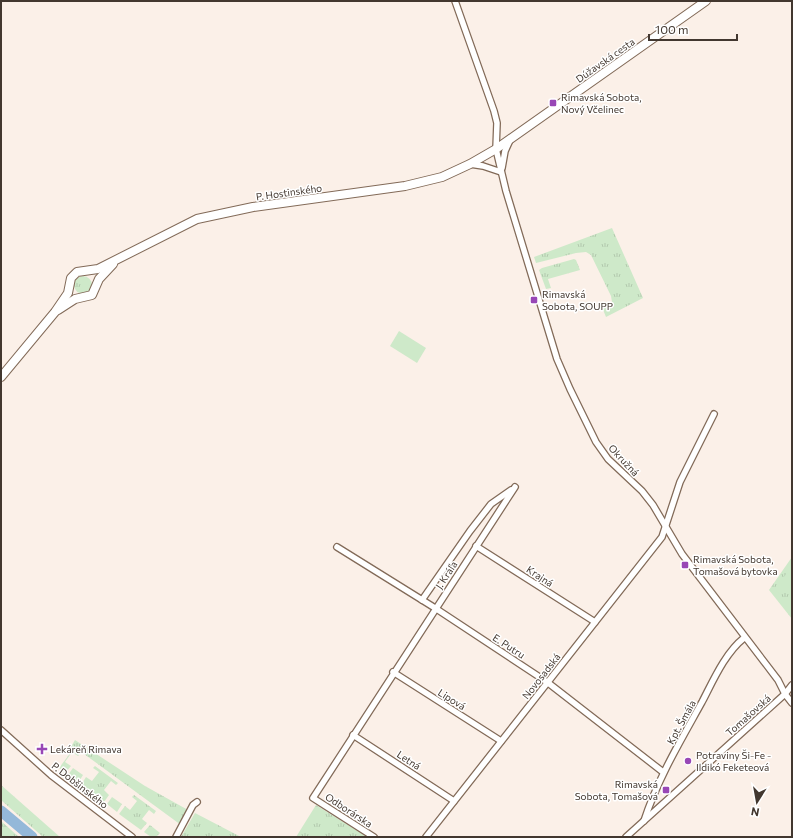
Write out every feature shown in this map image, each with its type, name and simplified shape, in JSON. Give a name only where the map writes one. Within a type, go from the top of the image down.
[{"type":"street","name":"Okružná","points":[[455,1],[494,111],[497,123],[496,149],[501,172],[557,359],[570,389],[596,442],[608,459],[642,491],[682,554],[744,638],[778,680],[785,694],[792,703]]},
{"type":"street","name":"Dúžavská cesta","points":[[496,149],[706,1]]},
{"type":"street","name":"Okružná","points":[[501,172],[505,151],[510,138]]},
{"type":"street","name":"P. Hostinského","points":[[1,377],[55,312],[70,288],[70,281],[74,274],[98,269],[117,261],[137,248],[197,219],[254,207],[405,186],[442,177],[470,164],[496,149]]},
{"type":"street","points":[[470,164],[483,166],[501,172]]},
{"type":"street","name":"P. Hostinského","points":[[55,312],[80,298],[85,298],[92,295],[103,275],[117,261]]},
{"type":"street","points":[[87,271],[94,276],[97,284]]},
{"type":"street","points":[[70,288],[73,294],[80,298]]},
{"type":"street","name":"Novosadská","points":[[426,837],[662,537],[688,462],[714,414]]},
{"type":"street","name":"J. Kráľa","points":[[313,798],[393,672],[515,487],[491,504],[470,531],[422,600]]},
{"type":"street","name":"Krajná","points":[[476,546],[595,622]]},
{"type":"street","name":"E. Putru","points":[[337,547],[435,608],[548,682],[663,772]]},
{"type":"street","name":"Kpt. Šmála","points":[[644,821],[663,772],[714,679],[736,645],[744,638]]},
{"type":"street","name":"Lipová","points":[[393,672],[501,741]]},
{"type":"street","name":"Tomašovská","points":[[626,837],[785,694],[792,685]]},
{"type":"street","name":"P. Dobšinského","points":[[1,730],[51,775],[132,837]]},
{"type":"street","name":"Letná","points":[[353,735],[454,801]]},
{"type":"street","name":"Odborárska","points":[[313,798],[374,837]]},
{"type":"street","points":[[176,837],[193,806],[197,802]]},
{"type":"green space","points":[[612,228],[643,298],[606,317],[602,307],[612,302],[611,296],[591,255],[586,252],[576,253],[536,263],[534,257]]},
{"type":"green space","points":[[574,259],[576,260],[580,270],[548,279],[551,288],[546,289],[539,270]]},
{"type":"green space","points":[[83,276],[89,279],[92,285],[89,291],[83,294],[77,291],[74,285],[77,279]]},
{"type":"green space","points":[[399,331],[426,348],[417,363],[390,346]]},
{"type":"green space","points":[[792,557],[792,619],[769,590]]},
{"type":"green space","points":[[788,572],[792,575],[792,583],[781,595],[774,589]]},
{"type":"green space","points":[[75,740],[145,786],[188,810],[181,825],[76,748],[69,750]]},
{"type":"green space","points":[[75,751],[79,755],[78,756],[72,752],[65,762],[71,766],[65,773],[59,768],[71,752]]},
{"type":"green space","points":[[95,766],[118,783],[116,785],[111,781],[104,790],[109,795],[104,802],[81,785],[86,777],[92,781],[99,772],[93,768]]},
{"type":"green space","points":[[73,768],[83,775],[78,783],[68,775]]},
{"type":"green space","points":[[1,785],[60,837],[43,837],[1,800]]},
{"type":"green space","points":[[134,795],[156,811],[154,814],[149,810],[142,819],[147,823],[141,830],[119,814],[125,806],[130,810],[137,801],[132,797]]},
{"type":"green space","points":[[112,797],[122,804],[117,812],[107,804]]},
{"type":"green space","points":[[316,805],[367,837],[296,837]]},
{"type":"green space","points":[[195,813],[241,837],[181,837]]},
{"type":"green space","points":[[1,821],[19,837],[1,837]]},
{"type":"green space","points":[[150,825],[160,833],[156,837],[151,837],[144,832]]},
{"type":"waterway","points":[[1,811],[32,837]]},
{"type":"place","name":"Rimavská Sobota, Nový Včelinec","points":[[553,103]]},
{"type":"place","name":"Rimavská Sobota, SOUPP","points":[[534,300]]},
{"type":"place","name":"Rimavská Sobota, Tomašová bytovka","points":[[685,565]]},
{"type":"place","name":"Lekáreň Rimava","points":[[42,749]]},
{"type":"place","name":"Potraviny Ši-Fe - Ildikó Feketeová","points":[[688,761]]},
{"type":"place","name":"Rimavská Sobota, Tomašová","points":[[666,790]]}]
